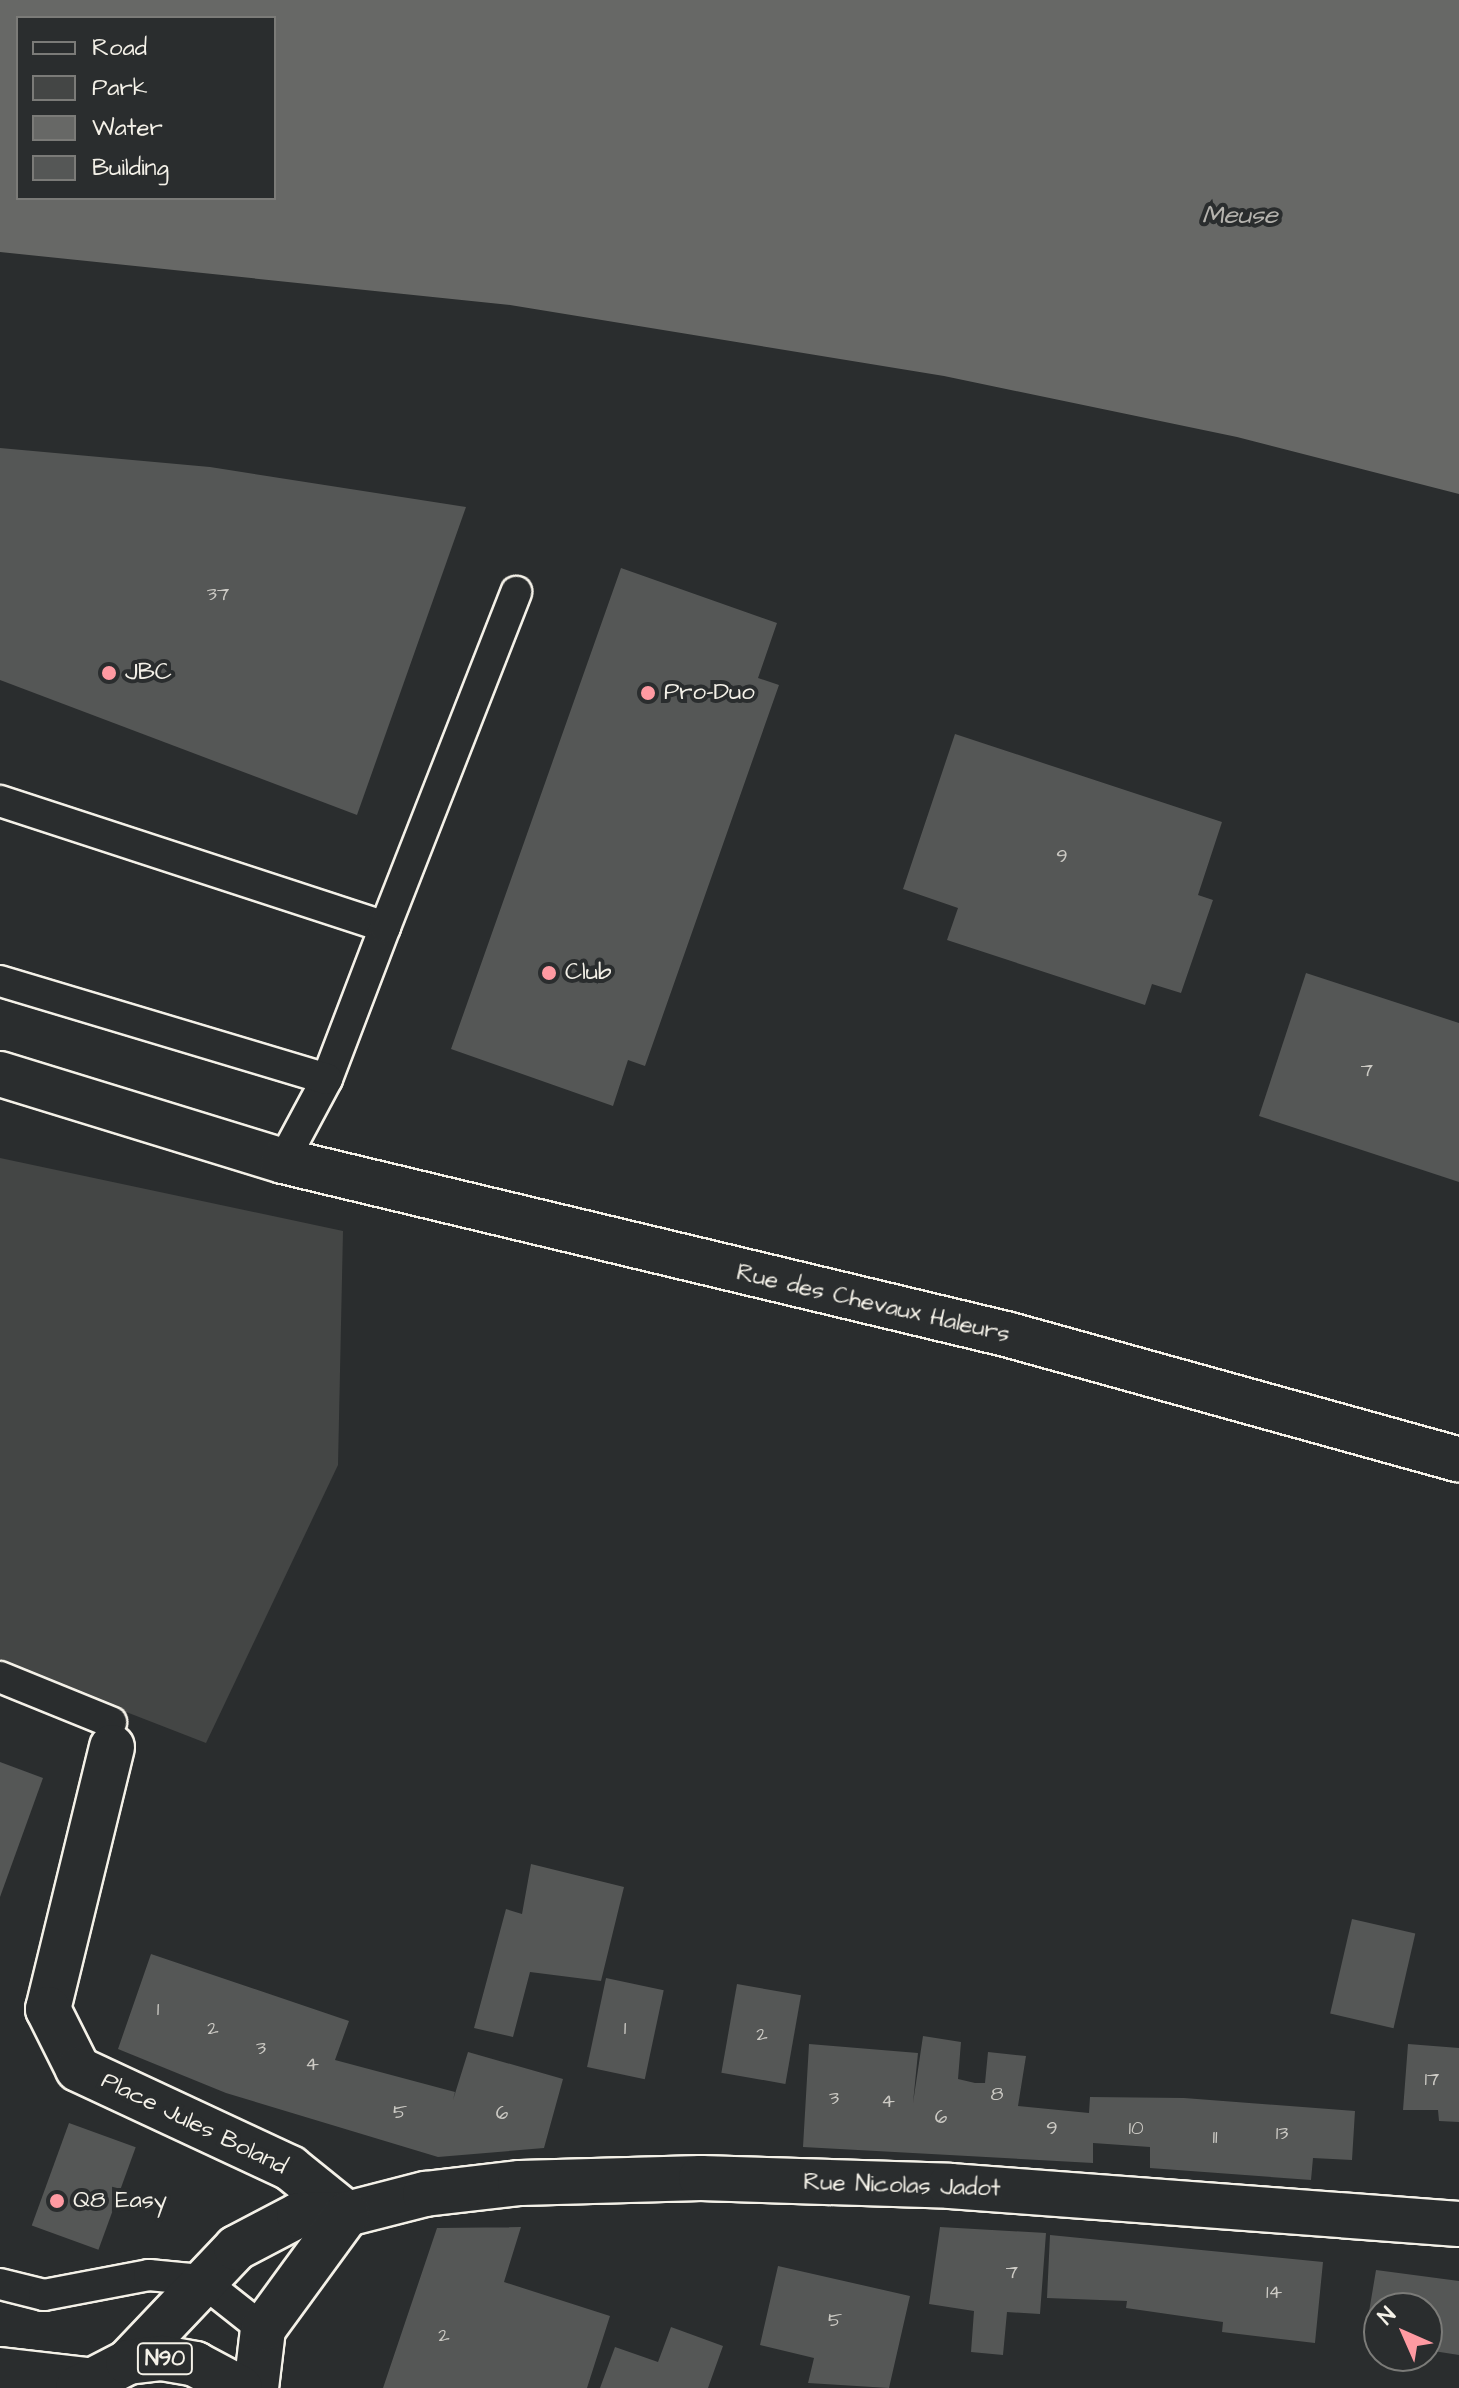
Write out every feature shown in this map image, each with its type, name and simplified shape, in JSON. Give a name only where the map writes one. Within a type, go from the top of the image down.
[{"type":"street","name":"Rue des Chevaux Haleurs","points":[[0,1074],[283,1161],[1006,1334],[1459,1460]]},
{"type":"street","name":"Place Jules Boland","points":[[111,1725],[48,2009],[78,2069],[290,2168],[347,2214]]},
{"type":"street","name":"Rue Nicolas Jadot","points":[[128,2362],[201,2280],[236,2248],[299,2215],[347,2214],[425,2194],[520,2183],[701,2178],[950,2186],[1459,2224]]},
{"type":"street","points":[[256,2388],[263,2329],[347,2214]]},
{"type":"street","name":"N90","points":[[0,2370],[82,2384],[128,2362],[195,2364],[240,2388]]},
{"type":"lane","points":[[283,1161],[327,1079],[516,592]]},
{"type":"lane","points":[[0,801],[385,927]]},
{"type":"lane","points":[[0,981],[327,1079]]},
{"type":"lane","points":[[0,1677],[111,1725]]},
{"type":"lane","points":[[0,2284],[44,2295],[149,2275],[201,2280],[263,2329]]},
{"type":"green space","points":[[0,1158],[343,1231],[338,1465],[206,1743],[0,1663]]},
{"type":"water","name":"Meuse","points":[[0,0],[1459,0],[1459,494],[1237,437],[944,376],[510,305],[0,252]]},
{"type":"building","points":[[0,448],[210,467],[466,507],[357,815],[0,680]]},
{"type":"building","points":[[621,568],[777,623],[758,678],[779,685],[645,1066],[628,1060],[613,1106],[451,1049]]},
{"type":"building","points":[[955,734],[1222,822],[1198,895],[1213,900],[1181,993],[1152,984],[1145,1005],[947,940],[958,908],[903,889]]},
{"type":"building","points":[[1306,973],[1459,1023],[1459,1182],[1259,1116]]},
{"type":"building","points":[[0,1762],[43,1778],[0,1897]]},
{"type":"building","points":[[531,1864],[624,1887],[601,1981],[530,1972],[513,2037],[474,2028],[506,1909],[522,1914]]},
{"type":"building","points":[[1352,1919],[1415,1934],[1394,2028],[1330,2014]]},
{"type":"building","points":[[151,1954],[349,2021],[335,2060],[455,2092],[453,2100],[468,2052],[563,2079],[544,2148],[438,2157],[226,2093],[118,2049]]},
{"type":"building","points":[[606,1978],[664,1990],[645,2079],[587,2067]]},
{"type":"building","points":[[737,1984],[801,1995],[785,2084],[721,2073]]},
{"type":"building","points":[[923,2036],[961,2042],[958,2079],[975,2083],[985,2083],[988,2052],[1026,2056],[1018,2106],[1089,2113],[1090,2097],[1184,2098],[1355,2111],[1352,2160],[1313,2158],[1311,2180],[1150,2168],[1150,2147],[1093,2143],[1093,2163],[803,2147],[809,2044],[918,2053],[913,2103]]},
{"type":"building","points":[[1408,2044],[1459,2048],[1459,2122],[1439,2121],[1438,2110],[1403,2110]]},
{"type":"building","points":[[69,2123],[136,2147],[98,2250],[32,2225]]},
{"type":"building","points":[[521,2227],[504,2282],[610,2316],[587,2388],[383,2388],[437,2228]]},
{"type":"building","points":[[940,2227],[1046,2233],[1040,2314],[1007,2312],[1003,2355],[971,2352],[974,2311],[929,2304]]},
{"type":"building","points":[[1050,2235],[1323,2262],[1315,2343],[1222,2332],[1223,2322],[1126,2308],[1127,2301],[1047,2298]]},
{"type":"building","points":[[778,2266],[910,2296],[889,2388],[808,2383],[814,2358],[760,2345]]},
{"type":"building","points":[[1376,2270],[1459,2281],[1459,2355],[1443,2352],[1443,2292],[1372,2292]]},
{"type":"building","points":[[671,2327],[723,2346],[708,2388],[600,2388],[615,2347],[658,2362]]},
{"type":"place","name":"JBC","points":[[109,673]]},
{"type":"place","name":"Pro-Duo","points":[[648,693]]},
{"type":"place","name":"Club","points":[[549,973]]},
{"type":"place","name":"Q8 Easy","points":[[57,2201]]}]
